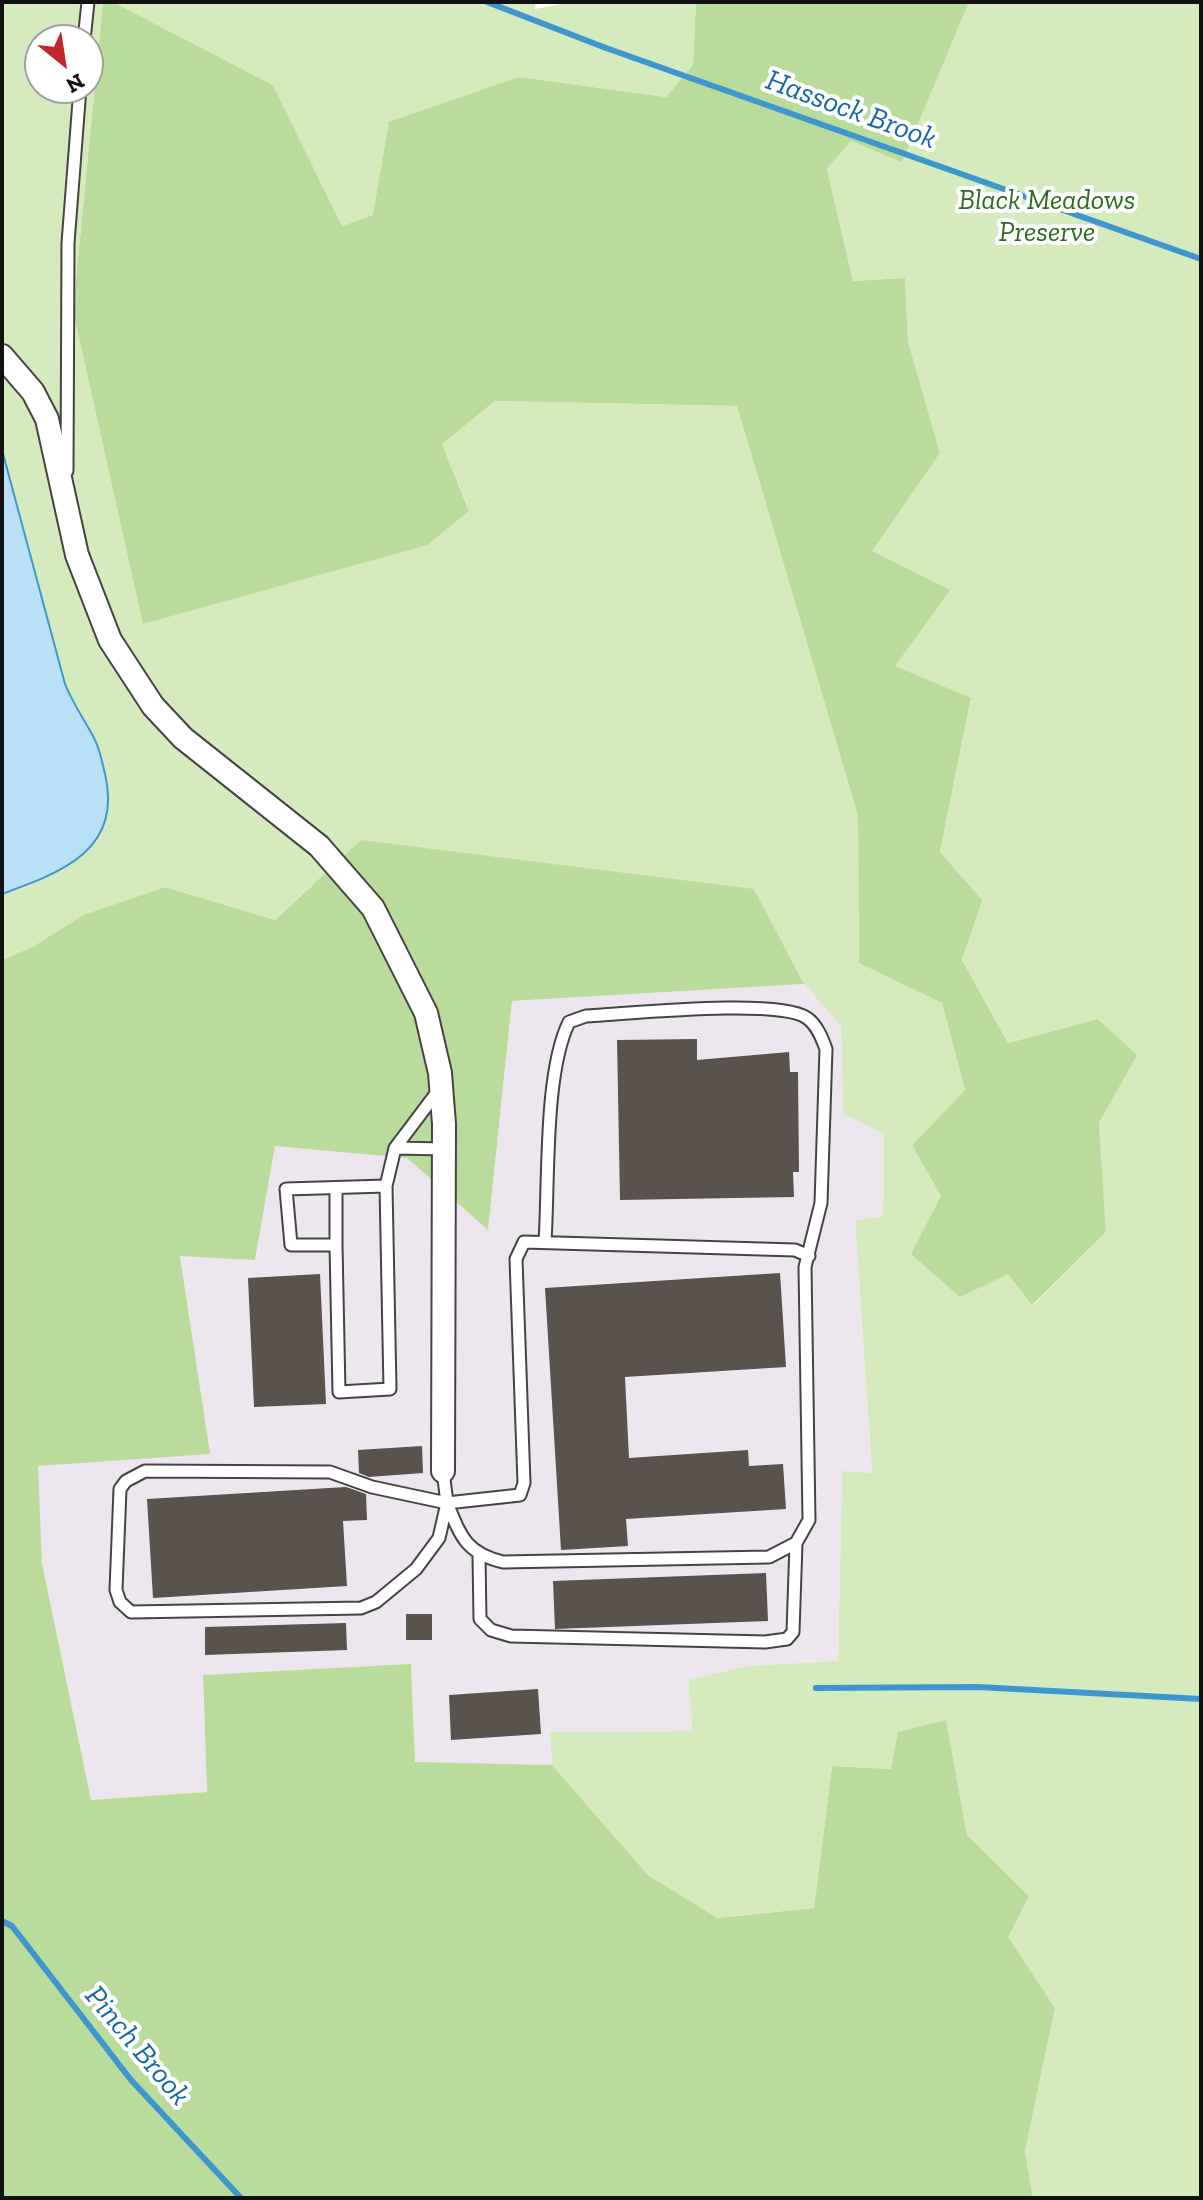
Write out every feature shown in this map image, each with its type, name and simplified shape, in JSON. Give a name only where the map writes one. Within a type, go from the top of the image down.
[{"type":"street","points":[[2,356],[33,392],[47,419],[92,601],[110,640],[153,706],[212,765],[319,846],[373,908],[426,1013],[435,1043],[441,1088],[444,1149],[443,1471]]},
{"type":"lane","points":[[86,24],[88,2]]},
{"type":"lane","points":[[66,503],[68,243],[79,104]]},
{"type":"lane","points":[[479,1556],[480,1619],[491,1630],[511,1636],[765,1642],[787,1639],[793,1632],[796,1543],[809,1520],[805,1267],[821,1203],[826,1049],[821,1035],[806,1017],[771,1008],[586,1016],[569,1022],[559,1041],[554,1072],[545,1241]]},
{"type":"lane","points":[[336,1188],[339,1392],[390,1389],[386,1186],[395,1148],[441,1088]]},
{"type":"lane","points":[[395,1148],[444,1149]]},
{"type":"lane","points":[[336,1245],[291,1245],[286,1189],[386,1186]]},
{"type":"lane","points":[[443,1471],[447,1503],[444,1526],[430,1552],[399,1585],[361,1608],[131,1612],[120,1602],[116,1590],[120,1489],[126,1481],[145,1471],[330,1472],[372,1487],[447,1503],[515,1497],[523,1491],[516,1259],[524,1242],[795,1250],[809,1256]]},
{"type":"lane","points":[[447,1503],[460,1535],[479,1556],[503,1562],[769,1557],[796,1543]]},
{"type":"shaded area","points":[[804,984],[841,1026],[843,1114],[884,1134],[883,1218],[855,1220],[872,1474],[842,1472],[838,1662],[749,1666],[688,1681],[694,1731],[551,1732],[552,1765],[415,1763],[411,1665],[203,1675],[207,1792],[91,1801],[42,1563],[37,1465],[209,1454],[180,1255],[255,1260],[275,1145],[407,1158],[488,1229],[512,1001]]},
{"type":"green space","name":"Black Meadows Preserve","points":[[2,2],[103,2],[101,24],[24,24],[24,104],[93,104],[73,310],[469,510],[442,444],[495,401],[737,406],[858,816],[859,962],[942,1003],[965,1090],[912,1145],[1033,1305],[1106,1232],[1099,1123],[1136,1055],[1098,1019],[1008,1043],[962,960],[981,900],[940,852],[971,699],[895,666],[871,551],[940,453],[908,341],[905,278],[853,281],[827,169],[851,141],[902,161],[969,2],[1201,2],[1201,2198],[1033,2198],[1025,2151],[1055,2008],[1007,1937],[1029,1896],[967,1835],[946,1721],[891,1769],[832,1766],[814,1908],[716,1918],[648,1875],[552,1765],[550,1732],[693,1731],[688,1680],[749,1666],[838,1661],[842,1471],[872,1473],[855,1220],[883,1217],[884,1134],[843,1114],[841,1026],[804,984],[754,889],[312,885],[275,920],[165,887],[83,915],[34,946],[2,960]]},
{"type":"green space","points":[[103,2],[113,2],[273,85],[342,226],[373,215],[389,122],[519,77],[666,97],[693,65],[696,2],[969,2],[902,162],[851,141],[827,169],[853,281],[905,278],[908,341],[940,453],[872,551],[950,590],[895,666],[971,698],[940,852],[982,900],[962,960],[1008,1043],[1098,1019],[1137,1055],[1099,1123],[1106,1232],[1032,1305],[1008,1274],[960,1297],[911,1254],[941,1196],[912,1145],[965,1090],[942,1003],[859,963],[858,816],[737,406],[495,401],[442,444],[469,511],[427,545],[143,624],[73,310],[93,104],[104,104],[104,24],[101,24]]},
{"type":"green space","points":[[113,2],[536,2],[535,9],[572,2],[696,2],[693,65],[666,97],[519,77],[373,215],[342,226],[273,85]]},
{"type":"green space","points":[[361,840],[754,889],[804,984],[512,1001],[488,1230],[407,1158],[275,1146],[255,1260],[180,1256],[210,1454],[38,1466],[42,1563],[91,1800],[207,1792],[203,1675],[411,1664],[415,1762],[552,1765],[648,1875],[717,1918],[814,1908],[832,1766],[891,1769],[898,1732],[946,1720],[967,1835],[1029,1896],[1008,1937],[1055,2008],[1025,2151],[1033,2198],[2,2198],[2,960],[34,946],[83,915],[165,887],[275,920]]},
{"type":"water","points":[[2,450],[65,684],[98,747],[108,800],[105,822],[96,840],[83,854],[46,877],[2,894]]},
{"type":"building","points":[[697,1039],[697,1060],[789,1052],[790,1072],[798,1072],[799,1172],[793,1172],[794,1197],[620,1200],[617,1040]]},
{"type":"building","points":[[780,1273],[786,1367],[625,1377],[629,1458],[748,1450],[749,1466],[783,1464],[786,1509],[626,1519],[628,1546],[561,1550],[545,1288]]},
{"type":"building","points":[[320,1274],[326,1404],[254,1407],[248,1278]]},
{"type":"building","points":[[422,1446],[423,1473],[369,1477],[359,1473],[358,1450]]},
{"type":"building","points":[[346,1487],[366,1494],[367,1520],[343,1521],[347,1586],[153,1598],[147,1499]]},
{"type":"building","points":[[766,1573],[768,1621],[555,1629],[553,1581]]},
{"type":"building","points":[[406,1614],[432,1614],[432,1640],[406,1640]]},
{"type":"building","points":[[346,1623],[347,1650],[205,1655],[205,1627]]},
{"type":"building","points":[[538,1689],[541,1734],[451,1740],[449,1695]]},
{"type":"waterway","name":"Hassock Brook","points":[[487,2],[606,48],[1201,259]]},
{"type":"waterway","points":[[816,1688],[978,1687],[1201,1699]]},
{"type":"waterway","name":"Pinch Brook","points":[[2,1921],[12,1926],[131,2080],[241,2198]]}]
